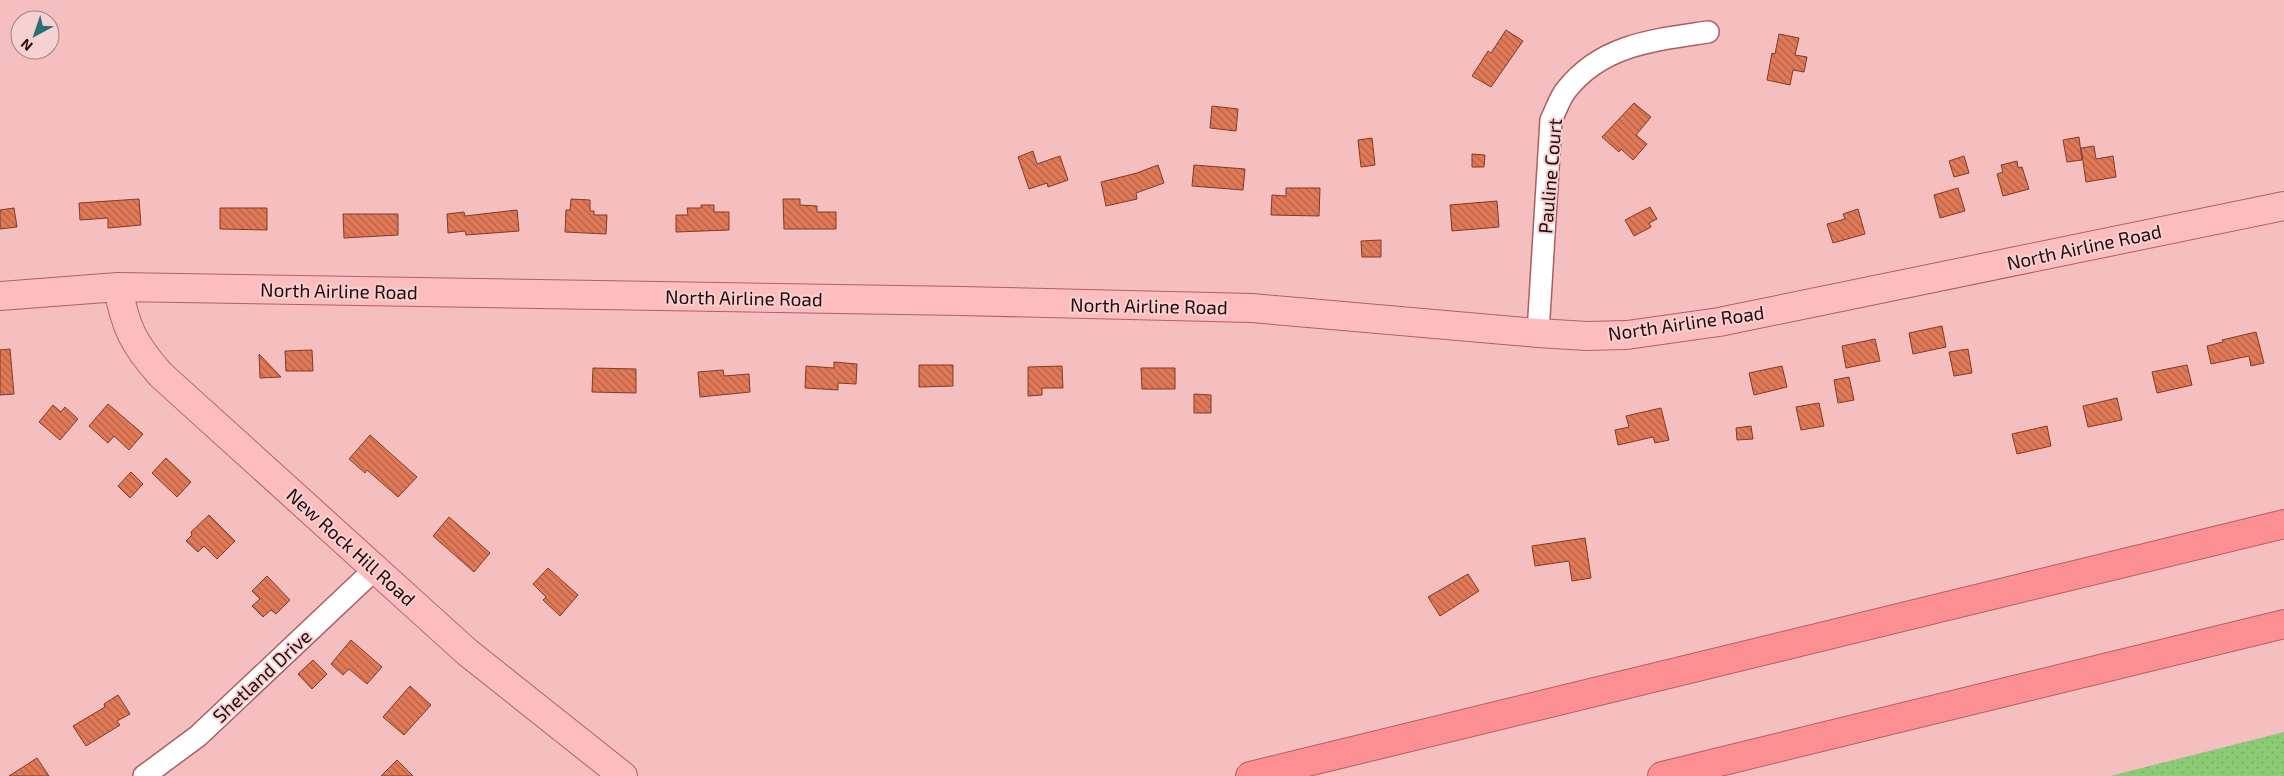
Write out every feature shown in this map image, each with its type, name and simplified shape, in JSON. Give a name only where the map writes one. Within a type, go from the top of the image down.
[{"type":"highway","points":[[1250,776],[2284,524]]},
{"type":"highway","points":[[1662,776],[2284,624]]},
{"type":"main road","name":"North Airline Road","points":[[0,296],[118,287],[1252,308],[1538,333],[1626,335],[1719,322],[2284,206]]},
{"type":"main road","name":"New Rock Hill Road","points":[[118,287],[122,311],[129,333],[136,345],[161,375],[467,652],[623,776]]},
{"type":"street","name":"Pauline Court","points":[[1538,333],[1551,120],[1566,90],[1595,62],[1640,43],[1708,32]]},
{"type":"street","name":"Shetland Drive","points":[[144,776],[198,736],[375,569]]},
{"type":"green space","points":[[2284,732],[2284,776],[2110,776]]},
{"type":"building","points":[[1506,30],[1523,41],[1491,87],[1472,76],[1488,51],[1491,53]]},
{"type":"building","points":[[1779,34],[1799,38],[1795,55],[1807,57],[1804,72],[1793,70],[1790,85],[1767,80],[1772,53],[1775,54]]},
{"type":"building","points":[[1634,103],[1651,117],[1636,135],[1647,144],[1633,160],[1621,149],[1619,152],[1602,137]]},
{"type":"building","points":[[1212,106],[1238,109],[1236,131],[1210,128]]},
{"type":"building","points":[[2079,137],[2082,160],[2067,162],[2063,140]]},
{"type":"building","points":[[1372,138],[1375,165],[1361,167],[1358,140]]},
{"type":"building","points":[[2094,146],[2096,159],[2113,156],[2116,177],[2086,182],[2081,148]]},
{"type":"building","points":[[1033,151],[1037,164],[1060,156],[1068,180],[1048,187],[1047,183],[1029,189],[1018,157]]},
{"type":"building","points":[[1472,154],[1485,155],[1484,167],[1472,167]]},
{"type":"building","points":[[1964,156],[1969,173],[1954,177],[1949,161]]},
{"type":"building","points":[[2017,161],[2018,168],[2022,167],[2029,189],[2003,196],[1997,174],[2003,172],[2001,165]]},
{"type":"building","points":[[1158,165],[1164,183],[1136,193],[1137,199],[1106,206],[1101,182],[1137,173]]},
{"type":"building","points":[[1194,165],[1245,169],[1243,190],[1192,186]]},
{"type":"building","points":[[1286,188],[1320,188],[1319,216],[1271,215],[1272,195],[1286,196]]},
{"type":"building","points":[[1958,188],[1965,211],[1940,218],[1934,195]]},
{"type":"building","points":[[139,199],[141,225],[108,228],[108,218],[80,220],[79,203]]},
{"type":"building","points":[[571,199],[590,200],[590,211],[594,211],[594,215],[607,215],[606,234],[565,232],[566,210],[570,210]]},
{"type":"building","points":[[783,199],[800,199],[800,205],[817,206],[817,212],[836,212],[836,229],[784,229]]},
{"type":"building","points":[[1497,201],[1499,227],[1452,231],[1450,205]]},
{"type":"building","points":[[701,205],[714,205],[714,212],[729,212],[729,230],[676,232],[676,215],[688,215],[687,208],[701,208]]},
{"type":"building","points":[[1650,207],[1657,219],[1649,223],[1651,227],[1634,236],[1625,220]]},
{"type":"building","points":[[14,208],[17,227],[0,229],[0,210]]},
{"type":"building","points":[[220,208],[267,208],[267,230],[220,229]]},
{"type":"building","points":[[1858,209],[1865,234],[1833,243],[1827,224],[1845,219],[1843,214]]},
{"type":"building","points":[[517,210],[519,231],[466,235],[465,231],[448,233],[447,214],[464,212],[465,216]]},
{"type":"building","points":[[343,214],[398,214],[398,235],[344,238]]},
{"type":"building","points":[[1381,240],[1381,257],[1362,257],[1361,241]]},
{"type":"building","points":[[1942,326],[1946,347],[1913,354],[1909,333]]},
{"type":"building","points":[[2256,332],[2264,363],[2251,366],[2249,356],[2211,364],[2207,346],[2223,342],[2222,340]]},
{"type":"building","points":[[1875,339],[1880,361],[1846,368],[1842,346]]},
{"type":"building","points":[[10,349],[14,394],[0,395],[0,350]]},
{"type":"building","points":[[1968,349],[1972,373],[1954,376],[1949,352]]},
{"type":"building","points":[[312,350],[313,371],[286,371],[285,351]]},
{"type":"building","points":[[259,354],[281,377],[260,378]]},
{"type":"building","points":[[834,362],[857,364],[856,384],[838,383],[838,390],[805,388],[806,366],[834,368]]},
{"type":"building","points":[[919,365],[953,365],[953,386],[919,387]]},
{"type":"building","points":[[2187,365],[2192,385],[2157,393],[2152,372]]},
{"type":"building","points":[[1062,366],[1063,388],[1042,388],[1042,395],[1028,396],[1028,367]]},
{"type":"building","points":[[1782,366],[1787,387],[1754,395],[1749,373]]},
{"type":"building","points":[[593,368],[636,369],[636,393],[592,392]]},
{"type":"building","points":[[1141,368],[1175,368],[1175,389],[1142,389]]},
{"type":"building","points":[[723,370],[724,376],[749,374],[750,392],[700,397],[698,372]]},
{"type":"building","points":[[1849,377],[1854,400],[1838,403],[1834,380]]},
{"type":"building","points":[[1194,394],[1211,395],[1211,413],[1194,413]]},
{"type":"building","points":[[2117,398],[2122,420],[2088,427],[2083,406]]},
{"type":"building","points":[[1819,403],[1824,426],[1801,430],[1796,407]]},
{"type":"building","points":[[108,404],[143,434],[129,450],[114,436],[108,443],[89,426]]},
{"type":"building","points":[[53,405],[61,412],[65,407],[78,419],[60,440],[39,422]]},
{"type":"building","points":[[1661,408],[1669,440],[1655,443],[1653,437],[1618,445],[1615,430],[1629,427],[1626,416]]},
{"type":"building","points":[[1751,426],[1753,439],[1737,440],[1736,428]]},
{"type":"building","points":[[2047,426],[2051,446],[2017,454],[2012,434]]},
{"type":"building","points":[[370,435],[417,477],[398,497],[367,470],[365,473],[349,459]]},
{"type":"building","points":[[166,458],[191,482],[177,497],[152,473]]},
{"type":"building","points":[[131,472],[143,484],[130,498],[118,486]]},
{"type":"building","points":[[209,515],[235,541],[217,559],[204,546],[198,552],[186,541],[192,535],[191,532]]},
{"type":"building","points":[[449,517],[490,553],[474,572],[433,536]]},
{"type":"building","points":[[1585,538],[1591,578],[1572,581],[1569,561],[1535,566],[1532,546]]},
{"type":"building","points":[[548,568],[578,595],[560,616],[543,600],[546,597],[533,584]]},
{"type":"building","points":[[1468,574],[1479,591],[1440,616],[1428,597]]},
{"type":"building","points":[[267,576],[290,600],[276,614],[271,610],[263,617],[252,606],[260,599],[252,591]]},
{"type":"building","points":[[351,640],[382,667],[367,684],[349,669],[343,675],[331,664]]},
{"type":"building","points":[[313,660],[327,674],[312,689],[298,674]]},
{"type":"building","points":[[410,686],[431,705],[404,735],[383,717]]},
{"type":"building","points":[[118,695],[130,714],[117,721],[120,725],[86,746],[73,726],[105,707],[104,704]]},
{"type":"building","points":[[37,758],[49,776],[9,776]]},
{"type":"building","points":[[397,760],[413,776],[381,776]]}]
